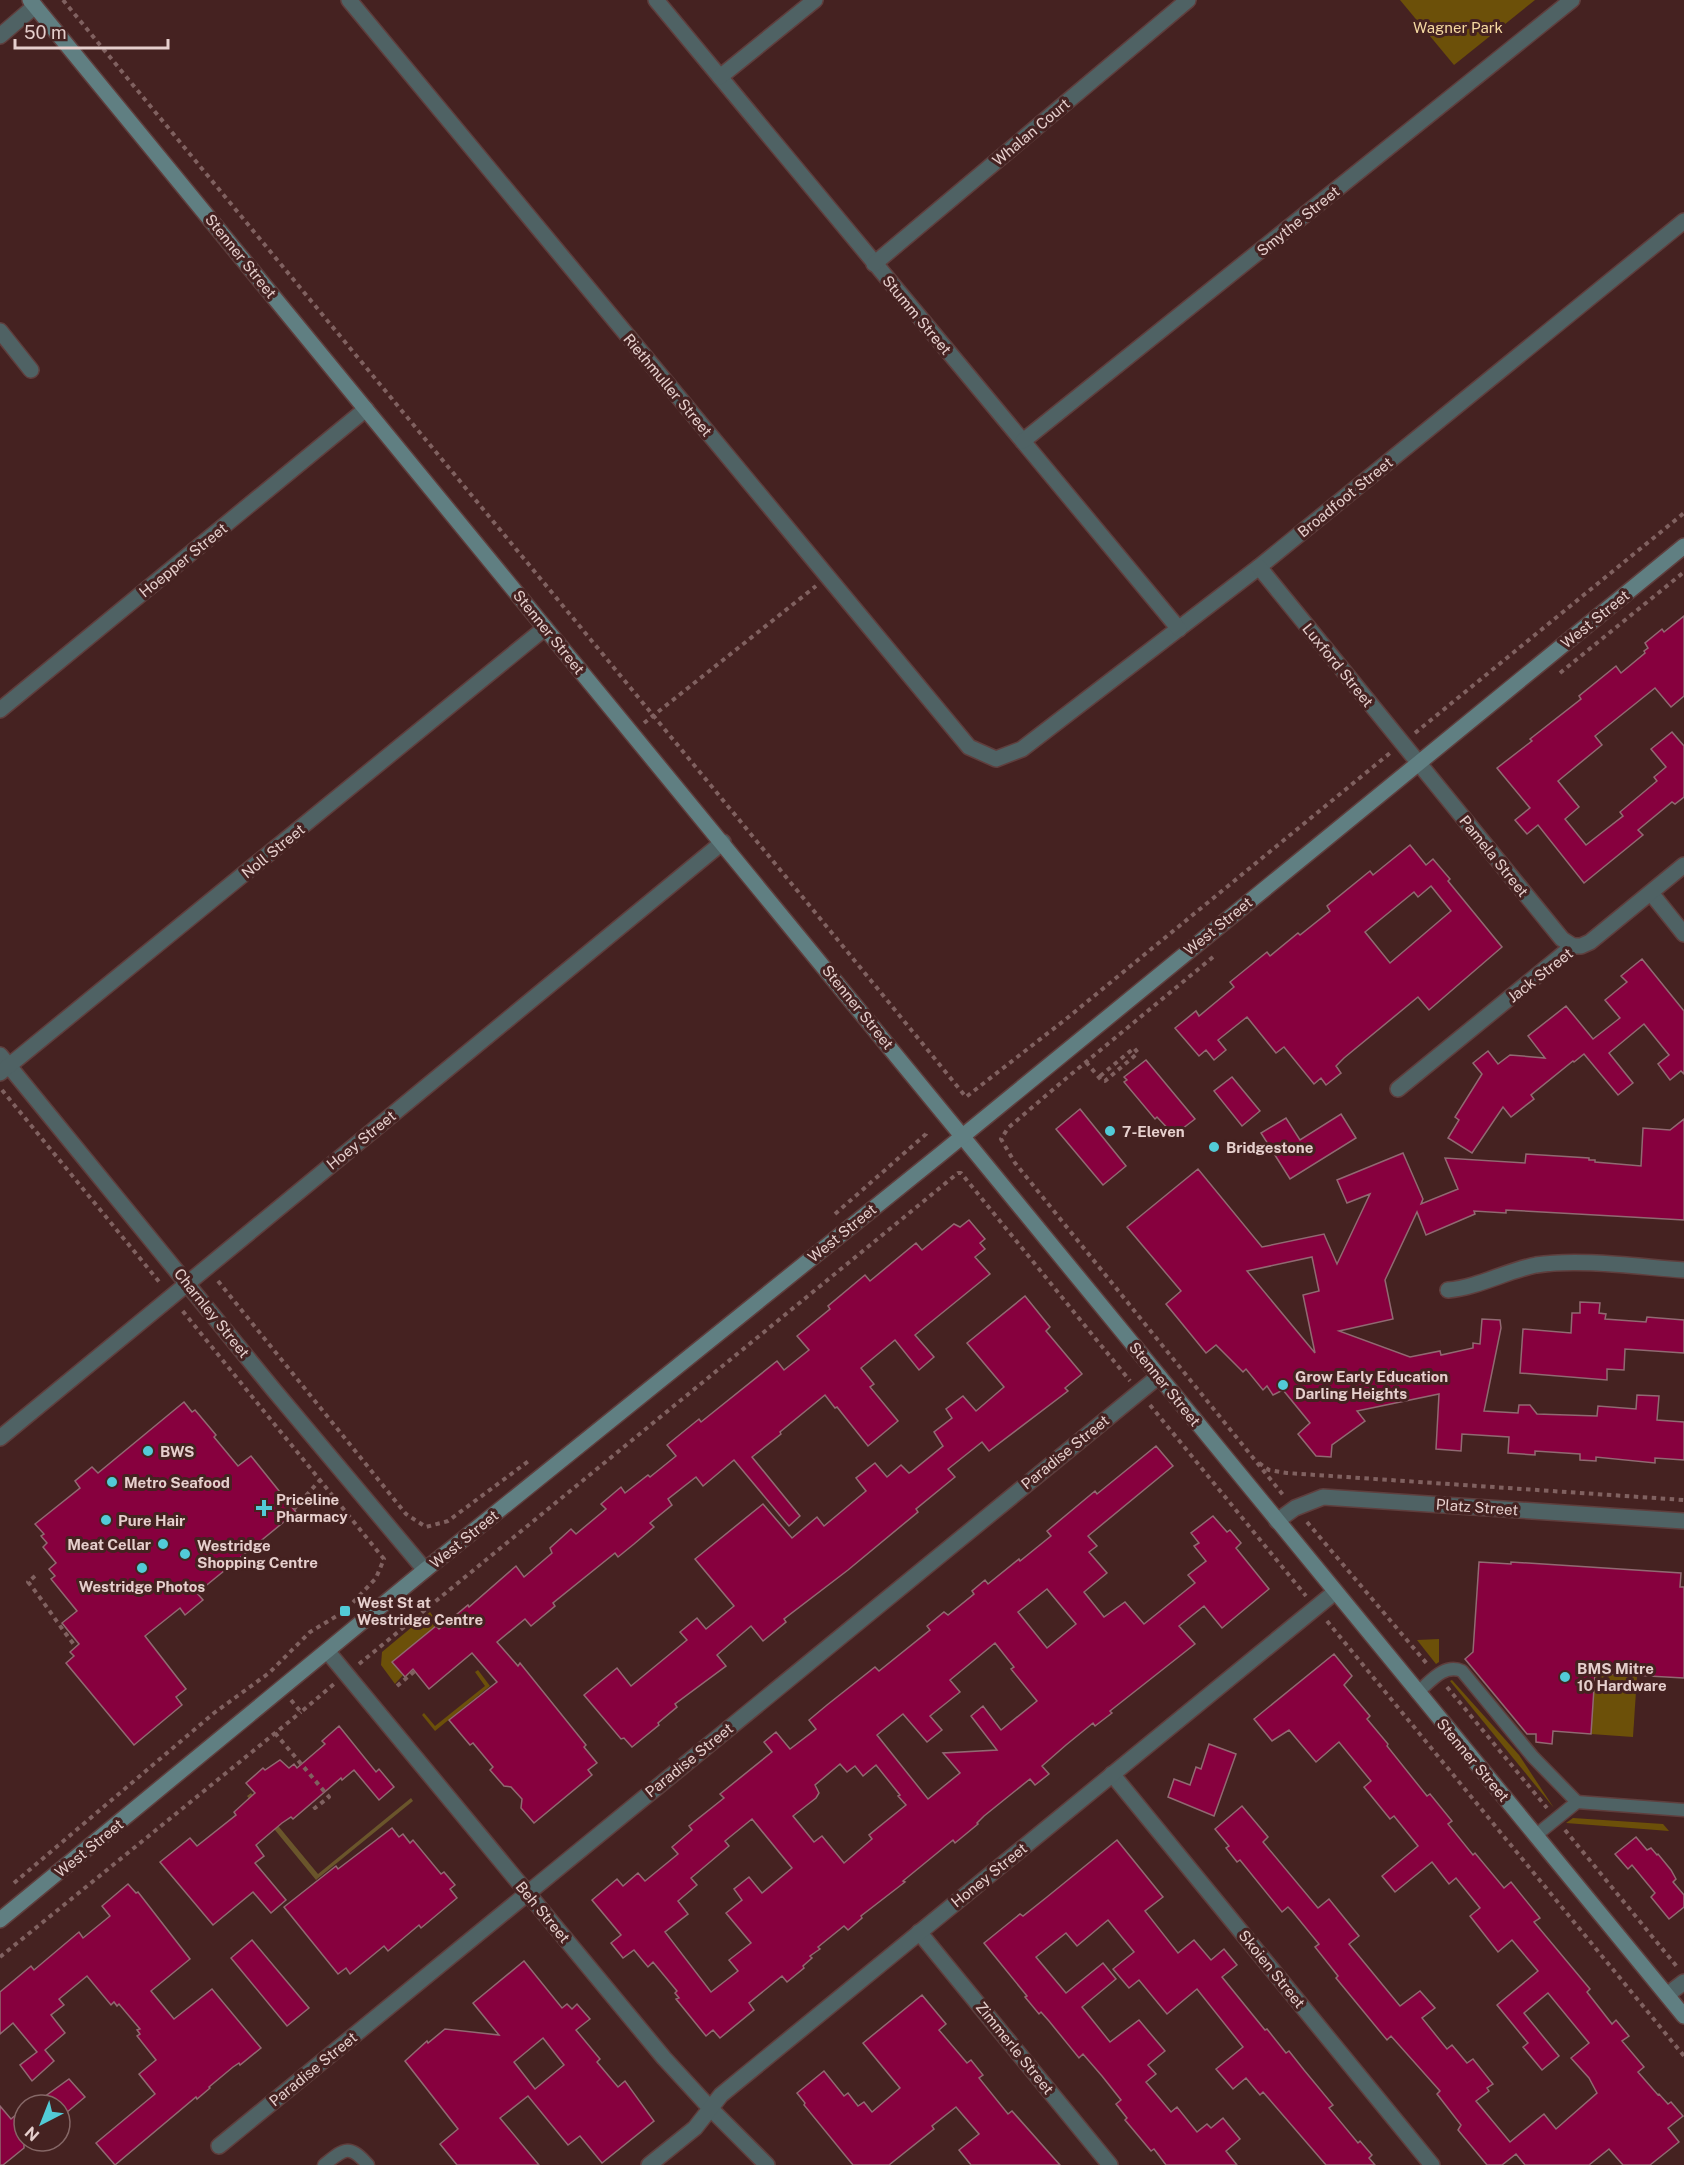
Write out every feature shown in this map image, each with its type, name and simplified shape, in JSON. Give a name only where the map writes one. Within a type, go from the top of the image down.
[{"type":"main road","name":"Stenner Street","points":[[33,3],[1684,2016]]},
{"type":"main road","name":"West Street","points":[[0,1920],[425,1570],[963,1135],[1684,546]]},
{"type":"street","name":"Riethmuller Street","points":[[349,0],[969,747],[996,759]]},
{"type":"street","name":"Stumm Street","points":[[656,0],[1179,629]]},
{"type":"street","points":[[720,77],[815,0]]},
{"type":"street","name":"Whalan Court","points":[[874,264],[1188,0]]},
{"type":"street","name":"Smythe Street","points":[[1023,441],[1572,0]]},
{"type":"street","points":[[0,36],[33,3]]},
{"type":"street","name":"Broadfoot Street","points":[[996,759],[1022,749],[1259,567],[1684,221]]},
{"type":"street","points":[[0,331],[31,369]]},
{"type":"street","name":"Hoepper Street","points":[[0,710],[366,409]]},
{"type":"street","name":"Luxford Street","points":[[1259,567],[1418,763]]},
{"type":"street","name":"Noll Street","points":[[3,1065],[545,627]]},
{"type":"street","name":"Pamela Street","points":[[1418,763],[1562,939],[1573,946]]},
{"type":"street","name":"Hoey Street","points":[[0,1438],[723,842]]},
{"type":"street","name":"Jack Street","points":[[1398,1089],[1573,946],[1581,946],[1590,942],[1684,865]]},
{"type":"street","points":[[1651,892],[1684,934]]},
{"type":"street","name":"Charnley Street","points":[[3,1065],[188,1283],[273,1389],[425,1570]]},
{"type":"street","points":[[1448,1290],[1477,1285],[1517,1270],[1550,1263],[1684,1270]]},
{"type":"street","name":"Paradise Street","points":[[219,2146],[1159,1376]]},
{"type":"street","name":"Platz Street","points":[[1277,1521],[1295,1508],[1323,1497],[1684,1521]]},
{"type":"street","name":"Honey Street","points":[[649,2165],[695,2128],[721,2094],[1335,1592]]},
{"type":"street","name":"Beh Street","points":[[328,1652],[664,2058],[710,2109],[767,2165]]},
{"type":"street","name":"Skoien Street","points":[[1112,1774],[1432,2165]]},
{"type":"street","name":"Zimmerle Street","points":[[919,1932],[1110,2165]]},
{"type":"street","points":[[1667,1995],[1684,1982]]},
{"type":"lane","points":[[1417,1693],[1447,1669],[1462,1671],[1533,1757],[1577,1802],[1684,1810]]},
{"type":"lane","points":[[1535,1836],[1577,1802]]},
{"type":"lane","points":[[324,2165],[340,2152],[350,2150],[359,2154],[368,2165]]},
{"type":"path","points":[[63,0],[508,541],[654,714],[966,1097],[1066,1019],[1684,513]]},
{"type":"path","points":[[1552,679],[1684,572]]},
{"type":"path","points":[[632,734],[654,714],[828,577]]},
{"type":"path","points":[[1215,956],[1008,1128],[1000,1139],[1015,1163],[1254,1460],[1438,1676],[1684,1976]]},
{"type":"path","points":[[1086,1062],[1102,1081],[1105,1081],[1138,1053],[1134,1048],[1099,1077]]},
{"type":"path","points":[[0,1087],[384,1558],[376,1578],[345,1611],[310,1632],[269,1673],[214,1713],[12,1885]]},
{"type":"path","points":[[835,1214],[879,1177],[927,1131]]},
{"type":"path","points":[[0,1957],[958,1173]]},
{"type":"path","points":[[207,1267],[406,1514],[426,1527],[448,1521],[533,1458]]},
{"type":"path","points":[[1254,1460],[1269,1470],[1287,1473],[1684,1500]]},
{"type":"path","points":[[294,1509],[321,1479]]},
{"type":"path","points":[[35,1576],[28,1582],[50,1608],[57,1624],[76,1647]]},
{"type":"path","points":[[397,1686],[416,1670]]},
{"type":"path","points":[[269,1673],[301,1712]]},
{"type":"path","points":[[275,1733],[329,1797],[315,1808],[313,1805]]},
{"type":"green space","name":"Wagner Park","points":[[1400,0],[1535,0],[1454,65]]},
{"type":"green space","points":[[430,1612],[439,1624],[393,1662],[403,1675],[395,1684],[381,1665],[382,1652]]},
{"type":"green space","points":[[1439,1639],[1439,1662],[1436,1664],[1417,1640]]},
{"type":"green space","points":[[478,1670],[490,1686],[435,1731],[422,1715],[424,1713],[435,1726],[485,1686],[475,1672]]},
{"type":"green space","points":[[1595,1673],[1637,1676],[1633,1737],[1591,1734]]},
{"type":"green space","points":[[1452,1680],[1519,1755],[1554,1808],[1450,1681]]},
{"type":"green space","points":[[1573,1818],[1663,1824],[1669,1831],[1566,1823]]},
{"type":"shaded area","points":[[251,1793],[318,1874],[411,1798],[413,1801],[316,1880],[247,1796]]},
{"type":"building","points":[[1684,616],[1684,696],[1671,707],[1655,688],[1595,736],[1602,745],[1558,781],[1579,807],[1565,819],[1586,845],[1623,816],[1620,812],[1657,781],[1654,777],[1666,767],[1651,749],[1672,732],[1684,746],[1684,797],[1675,804],[1672,802],[1638,830],[1643,835],[1584,883],[1538,825],[1527,834],[1515,820],[1530,808],[1497,768],[1581,699],[1579,696],[1616,666],[1621,673],[1645,653],[1644,651],[1648,648],[1645,643],[1662,629],[1664,632]]},
{"type":"building","points":[[1410,845],[1426,865],[1433,859],[1502,947],[1429,1010],[1418,997],[1344,1058],[1336,1066],[1341,1073],[1326,1085],[1321,1078],[1314,1084],[1284,1047],[1276,1053],[1247,1017],[1218,1040],[1226,1050],[1214,1060],[1206,1050],[1199,1056],[1175,1028],[1196,1011],[1199,1016],[1234,987],[1230,982],[1267,952],[1270,956],[1298,933],[1300,935],[1330,911],[1327,906],[1370,871],[1373,875]],"holes":[[[1431,886],[1451,911],[1390,963],[1365,932],[1414,892],[1418,897]]]},
{"type":"building","points":[[1642,959],[1684,1011],[1684,1074],[1681,1071],[1670,1080],[1658,1064],[1669,1055],[1644,1024],[1609,1053],[1633,1083],[1618,1095],[1584,1054],[1531,1095],[1534,1099],[1511,1117],[1503,1107],[1472,1153],[1448,1138],[1459,1120],[1455,1117],[1482,1074],[1473,1063],[1488,1051],[1498,1064],[1510,1055],[1545,1058],[1528,1036],[1566,1006],[1593,1039],[1620,1018],[1605,1000],[1627,982],[1621,976]]},
{"type":"building","points":[[1146,1060],[1195,1119],[1174,1135],[1157,1117],[1155,1119],[1124,1082],[1127,1080],[1124,1077]]},
{"type":"building","points":[[1232,1077],[1260,1111],[1242,1126],[1214,1091]]},
{"type":"building","points":[[1080,1109],[1126,1166],[1103,1185],[1056,1129]]},
{"type":"building","points":[[1341,1114],[1356,1138],[1290,1179],[1261,1133],[1286,1118],[1300,1140]]},
{"type":"building","points":[[1684,1119],[1684,1220],[1506,1210],[1506,1213],[1474,1211],[1475,1214],[1426,1235],[1417,1212],[1385,1280],[1393,1319],[1339,1331],[1410,1357],[1440,1351],[1441,1355],[1473,1348],[1473,1343],[1480,1344],[1482,1319],[1500,1320],[1501,1328],[1484,1411],[1518,1413],[1519,1405],[1530,1405],[1537,1414],[1597,1416],[1598,1406],[1636,1409],[1637,1395],[1659,1396],[1657,1420],[1684,1422],[1684,1460],[1655,1458],[1655,1463],[1596,1457],[1596,1461],[1580,1460],[1580,1454],[1535,1451],[1535,1455],[1508,1453],[1509,1437],[1462,1434],[1461,1451],[1436,1449],[1439,1394],[1357,1411],[1365,1421],[1332,1445],[1331,1457],[1316,1456],[1298,1434],[1310,1423],[1283,1390],[1273,1395],[1267,1386],[1263,1390],[1246,1369],[1243,1372],[1216,1345],[1206,1353],[1166,1304],[1181,1291],[1127,1227],[1198,1169],[1262,1247],[1324,1234],[1337,1264],[1370,1194],[1347,1203],[1337,1180],[1403,1153],[1423,1199],[1421,1204],[1458,1189],[1445,1158],[1525,1163],[1526,1154],[1589,1158],[1595,1162],[1641,1166],[1643,1128],[1670,1130]],"holes":[[[1312,1257],[1319,1291],[1303,1295],[1315,1353],[1247,1271]]]},
{"type":"building","points":[[969,1220],[985,1239],[980,1243],[985,1249],[975,1257],[990,1274],[915,1335],[934,1357],[919,1370],[895,1340],[861,1368],[874,1384],[870,1387],[898,1421],[868,1446],[825,1395],[752,1457],[800,1516],[789,1526],[734,1460],[703,1486],[696,1477],[668,1499],[672,1505],[650,1523],[654,1527],[634,1544],[618,1557],[615,1553],[553,1603],[555,1606],[531,1626],[525,1619],[497,1642],[518,1666],[520,1663],[586,1745],[584,1747],[597,1763],[588,1770],[592,1775],[534,1823],[521,1808],[522,1799],[511,1787],[504,1786],[490,1770],[493,1767],[473,1743],[470,1745],[449,1720],[497,1682],[472,1653],[429,1689],[413,1669],[405,1677],[392,1662],[436,1626],[439,1629],[468,1605],[469,1607],[516,1566],[524,1577],[552,1553],[550,1548],[571,1529],[576,1534],[606,1509],[601,1504],[621,1487],[625,1493],[676,1456],[667,1445],[699,1419],[701,1422],[777,1361],[784,1370],[809,1350],[797,1336],[830,1309],[828,1306],[865,1275],[870,1281],[916,1243],[922,1250],[954,1224],[960,1227]]},
{"type":"building","points":[[1025,1296],[1050,1327],[1046,1331],[1082,1374],[1065,1388],[1068,1391],[989,1451],[982,1442],[948,1469],[955,1477],[916,1509],[918,1512],[784,1619],[786,1622],[763,1641],[751,1626],[717,1655],[726,1666],[675,1704],[677,1707],[658,1723],[659,1725],[632,1747],[624,1738],[621,1739],[584,1695],[617,1668],[631,1686],[687,1640],[680,1632],[697,1618],[706,1629],[734,1606],[695,1559],[763,1504],[792,1538],[817,1517],[824,1526],[866,1491],[856,1478],[875,1463],[887,1477],[901,1465],[909,1473],[911,1472],[943,1446],[934,1432],[952,1418],[946,1409],[963,1396],[976,1411],[1004,1387],[967,1343]]},
{"type":"building","points":[[1580,1302],[1600,1303],[1599,1313],[1606,1314],[1605,1319],[1646,1322],[1647,1317],[1684,1320],[1684,1353],[1625,1349],[1624,1370],[1607,1369],[1607,1380],[1520,1373],[1523,1329],[1571,1333],[1572,1313],[1580,1313]]},
{"type":"building","points":[[184,1402],[192,1412],[195,1410],[238,1466],[251,1456],[296,1512],[197,1593],[203,1600],[185,1615],[180,1608],[145,1636],[186,1689],[176,1697],[182,1705],[134,1745],[66,1663],[74,1656],[70,1652],[79,1644],[62,1623],[77,1611],[51,1579],[55,1576],[49,1569],[56,1563],[43,1547],[47,1543],[41,1536],[44,1534],[35,1524],[80,1488],[75,1481],[92,1467],[98,1473]]},
{"type":"building","points":[[1156,1446],[1173,1466],[1088,1536],[1097,1546],[1089,1552],[1107,1573],[1084,1592],[1104,1617],[1125,1602],[1144,1624],[1195,1583],[1188,1575],[1206,1561],[1194,1546],[1199,1543],[1191,1533],[1213,1516],[1241,1543],[1236,1548],[1269,1589],[1222,1628],[1204,1606],[1179,1626],[1195,1644],[1110,1711],[1112,1713],[1095,1726],[1093,1723],[1042,1766],[1049,1774],[1035,1785],[1030,1779],[955,1843],[953,1840],[903,1881],[905,1882],[861,1916],[862,1918],[848,1930],[844,1926],[818,1947],[820,1949],[810,1956],[812,1958],[803,1966],[804,1968],[787,1982],[782,1976],[749,2003],[754,2010],[720,2038],[713,2030],[706,2036],[676,1999],[679,1998],[675,1993],[677,1991],[653,1962],[648,1967],[634,1950],[623,1958],[611,1943],[621,1935],[592,1900],[617,1879],[623,1886],[638,1873],[645,1881],[678,1854],[672,1847],[692,1830],[689,1826],[724,1798],[720,1794],[772,1752],[764,1742],[776,1732],[790,1749],[816,1729],[809,1720],[827,1705],[875,1667],[879,1671],[930,1630],[927,1626],[944,1612],[948,1615],[974,1594],[972,1591],[985,1580],[988,1584],[1019,1559],[1020,1561],[1051,1536],[1047,1531],[1095,1491],[1097,1494]],"holes":[[[1047,1589],[1076,1624],[1047,1648],[1018,1612]],[[995,1643],[1014,1667],[1011,1669],[1037,1701],[1001,1730],[983,1706],[971,1716],[997,1750],[943,1753],[960,1773],[928,1799],[877,1735],[903,1714],[927,1742],[942,1730],[930,1716],[960,1692],[950,1680]],[[840,1764],[847,1772],[855,1766],[863,1776],[876,1765],[906,1805],[869,1835],[872,1839],[844,1863],[822,1836],[814,1842],[793,1816],[816,1798],[819,1793],[815,1785]],[[752,1819],[792,1868],[762,1893],[749,1877],[734,1889],[742,1900],[726,1913],[751,1943],[729,1960],[738,1971],[711,1992],[665,1932],[688,1914],[678,1901],[697,1885],[691,1878],[729,1846],[725,1841]]]},
{"type":"building","points":[[1479,1562],[1681,1573],[1680,1587],[1684,1587],[1684,1678],[1595,1673],[1591,1734],[1553,1731],[1552,1744],[1536,1742],[1536,1734],[1527,1734],[1465,1659],[1473,1652]]},
{"type":"building","points":[[1334,1654],[1352,1676],[1344,1685],[1370,1716],[1367,1719],[1388,1744],[1387,1746],[1427,1796],[1430,1794],[1452,1821],[1448,1824],[1473,1855],[1475,1853],[1504,1888],[1511,1882],[1540,1918],[1534,1922],[1590,1989],[1587,1992],[1612,2024],[1616,2020],[1629,2036],[1622,2041],[1644,2067],[1638,2072],[1658,2095],[1668,2104],[1671,2102],[1683,2116],[1668,2128],[1679,2142],[1650,2165],[1623,2165],[1609,2149],[1589,2165],[1525,2165],[1516,2154],[1502,2165],[1487,2165],[1458,2130],[1461,2125],[1437,2094],[1440,2091],[1391,2036],[1387,2040],[1336,1978],[1338,1976],[1315,1947],[1319,1944],[1292,1911],[1288,1907],[1282,1912],[1240,1860],[1237,1862],[1226,1848],[1229,1846],[1215,1829],[1242,1806],[1268,1837],[1263,1842],[1318,1908],[1329,1899],[1359,1936],[1349,1944],[1400,2006],[1420,1991],[1435,2008],[1422,2018],[1447,2049],[1452,2045],[1467,2063],[1473,2059],[1493,2084],[1487,2088],[1489,2091],[1476,2101],[1510,2142],[1544,2114],[1556,2129],[1597,2093],[1589,2078],[1571,2058],[1589,2043],[1548,1993],[1524,2013],[1559,2056],[1542,2070],[1523,2047],[1528,2043],[1497,2005],[1538,1971],[1512,1940],[1498,1952],[1470,1916],[1480,1908],[1456,1878],[1449,1884],[1432,1862],[1395,1892],[1382,1876],[1418,1846],[1394,1816],[1390,1819],[1364,1787],[1371,1781],[1339,1742],[1316,1762],[1289,1730],[1272,1741],[1254,1719]]},
{"type":"building","points":[[339,1726],[376,1772],[379,1769],[394,1787],[379,1800],[354,1770],[342,1780],[341,1778],[293,1819],[291,1817],[282,1823],[256,1845],[264,1856],[255,1863],[286,1900],[271,1913],[253,1892],[213,1925],[160,1862],[190,1838],[197,1846],[236,1815],[234,1812],[255,1793],[246,1783],[263,1768],[265,1770],[280,1760],[289,1768],[294,1764],[297,1768],[325,1744],[322,1741]]},
{"type":"building","points":[[1209,1744],[1236,1754],[1214,1816],[1168,1797],[1174,1779],[1190,1785],[1196,1767],[1201,1769]]},
{"type":"building","points":[[392,1828],[399,1837],[403,1834],[410,1843],[413,1840],[441,1874],[444,1872],[455,1885],[450,1889],[457,1898],[421,1928],[419,1925],[388,1951],[384,1946],[350,1974],[346,1968],[338,1974],[284,1907],[336,1866],[338,1869]]},
{"type":"building","points":[[1636,1837],[1647,1850],[1651,1848],[1658,1854],[1671,1870],[1676,1879],[1673,1882],[1684,1895],[1684,1907],[1669,1919],[1651,1897],[1655,1893],[1632,1865],[1628,1869],[1615,1854]]},
{"type":"building","points":[[1117,1840],[1163,1897],[1145,1911],[1178,1953],[1194,1940],[1211,1960],[1224,1949],[1237,1965],[1222,1977],[1265,2030],[1267,2029],[1286,2053],[1289,2051],[1333,2105],[1329,2108],[1358,2143],[1360,2141],[1372,2155],[1369,2158],[1375,2165],[1326,2165],[1263,2092],[1260,2095],[1246,2078],[1233,2089],[1216,2069],[1243,2047],[1197,1989],[1167,2014],[1139,1980],[1129,1988],[1113,1969],[1134,1952],[1108,1920],[1077,1946],[1066,1933],[1036,1957],[1066,1993],[1103,1963],[1116,1979],[1082,2007],[1110,2042],[1139,2020],[1165,2051],[1148,2065],[1156,2074],[1146,2082],[1171,2112],[1177,2107],[1197,2132],[1207,2124],[1211,2128],[1223,2118],[1240,2139],[1226,2151],[1237,2165],[1166,2165],[1154,2149],[1151,2151],[1125,2120],[1127,2118],[1116,2104],[1121,2100],[1102,2076],[1083,2054],[1079,2058],[1049,2021],[1041,2012],[1039,2014],[1025,1997],[1027,1996],[984,1943],[1020,1914],[1023,1916]]},
{"type":"building","points":[[128,1884],[136,1893],[138,1892],[190,1959],[151,1991],[174,2019],[212,1989],[261,2048],[240,2065],[239,2063],[233,2067],[115,2165],[96,2143],[155,2094],[139,2074],[156,2060],[137,2036],[140,2034],[137,2030],[140,2029],[119,2004],[117,2006],[114,2002],[111,2005],[87,1976],[59,1999],[64,2005],[51,2015],[65,2033],[45,2050],[54,2061],[32,2081],[20,2065],[37,2052],[13,2023],[0,2034],[0,1992],[31,1966],[34,1970],[79,1932],[83,1938],[110,1916],[102,1906]]},
{"type":"building","points":[[252,1940],[309,2008],[287,2026],[231,1958]]},
{"type":"building","points":[[524,1961],[562,2008],[567,2004],[572,2009],[577,2004],[590,2019],[576,2030],[600,2059],[597,2062],[618,2087],[625,2081],[654,2121],[602,2163],[580,2136],[568,2145],[528,2096],[500,2118],[539,2165],[457,2165],[440,2144],[458,2129],[405,2061],[427,2041],[428,2043],[445,2029],[499,2035],[473,2003]],"holes":[[[543,2038],[564,2065],[535,2089],[514,2062]]]},
{"type":"building","points":[[922,1995],[946,2024],[939,2030],[967,2063],[971,2060],[983,2075],[979,2078],[1008,2114],[1012,2111],[1060,2165],[971,2165],[959,2150],[979,2134],[956,2107],[932,2126],[934,2129],[889,2165],[853,2165],[804,2105],[805,2103],[797,2093],[824,2071],[844,2096],[848,2093],[858,2106],[864,2102],[872,2112],[900,2088],[863,2043]]},
{"type":"building","points":[[69,2079],[85,2097],[72,2108],[72,2093],[50,2093]]},
{"type":"building","points":[[0,2106],[12,2118],[12,2153],[18,2153],[0,2165]]},
{"type":"place","name":"7-Eleven","points":[[1110,1131]]},
{"type":"place","name":"Bridgestone","points":[[1214,1147]]},
{"type":"place","name":"Grow Early Education Darling Heights","points":[[1283,1385]]},
{"type":"place","name":"BWS","points":[[148,1451]]},
{"type":"place","name":"Metro Seafood","points":[[112,1482]]},
{"type":"place","name":"Priceline Pharmacy","points":[[264,1508]]},
{"type":"place","name":"Pure Hair","points":[[106,1520]]},
{"type":"place","name":"Meat Cellar","points":[[163,1544]]},
{"type":"place","name":"Westridge Shopping Centre","points":[[185,1554]]},
{"type":"place","name":"Westridge Photos","points":[[142,1568]]},
{"type":"place","name":"West St at Westridge Centre","points":[[345,1611]]},
{"type":"place","name":"BMS Mitre 10 Hardware","points":[[1565,1677]]}]
